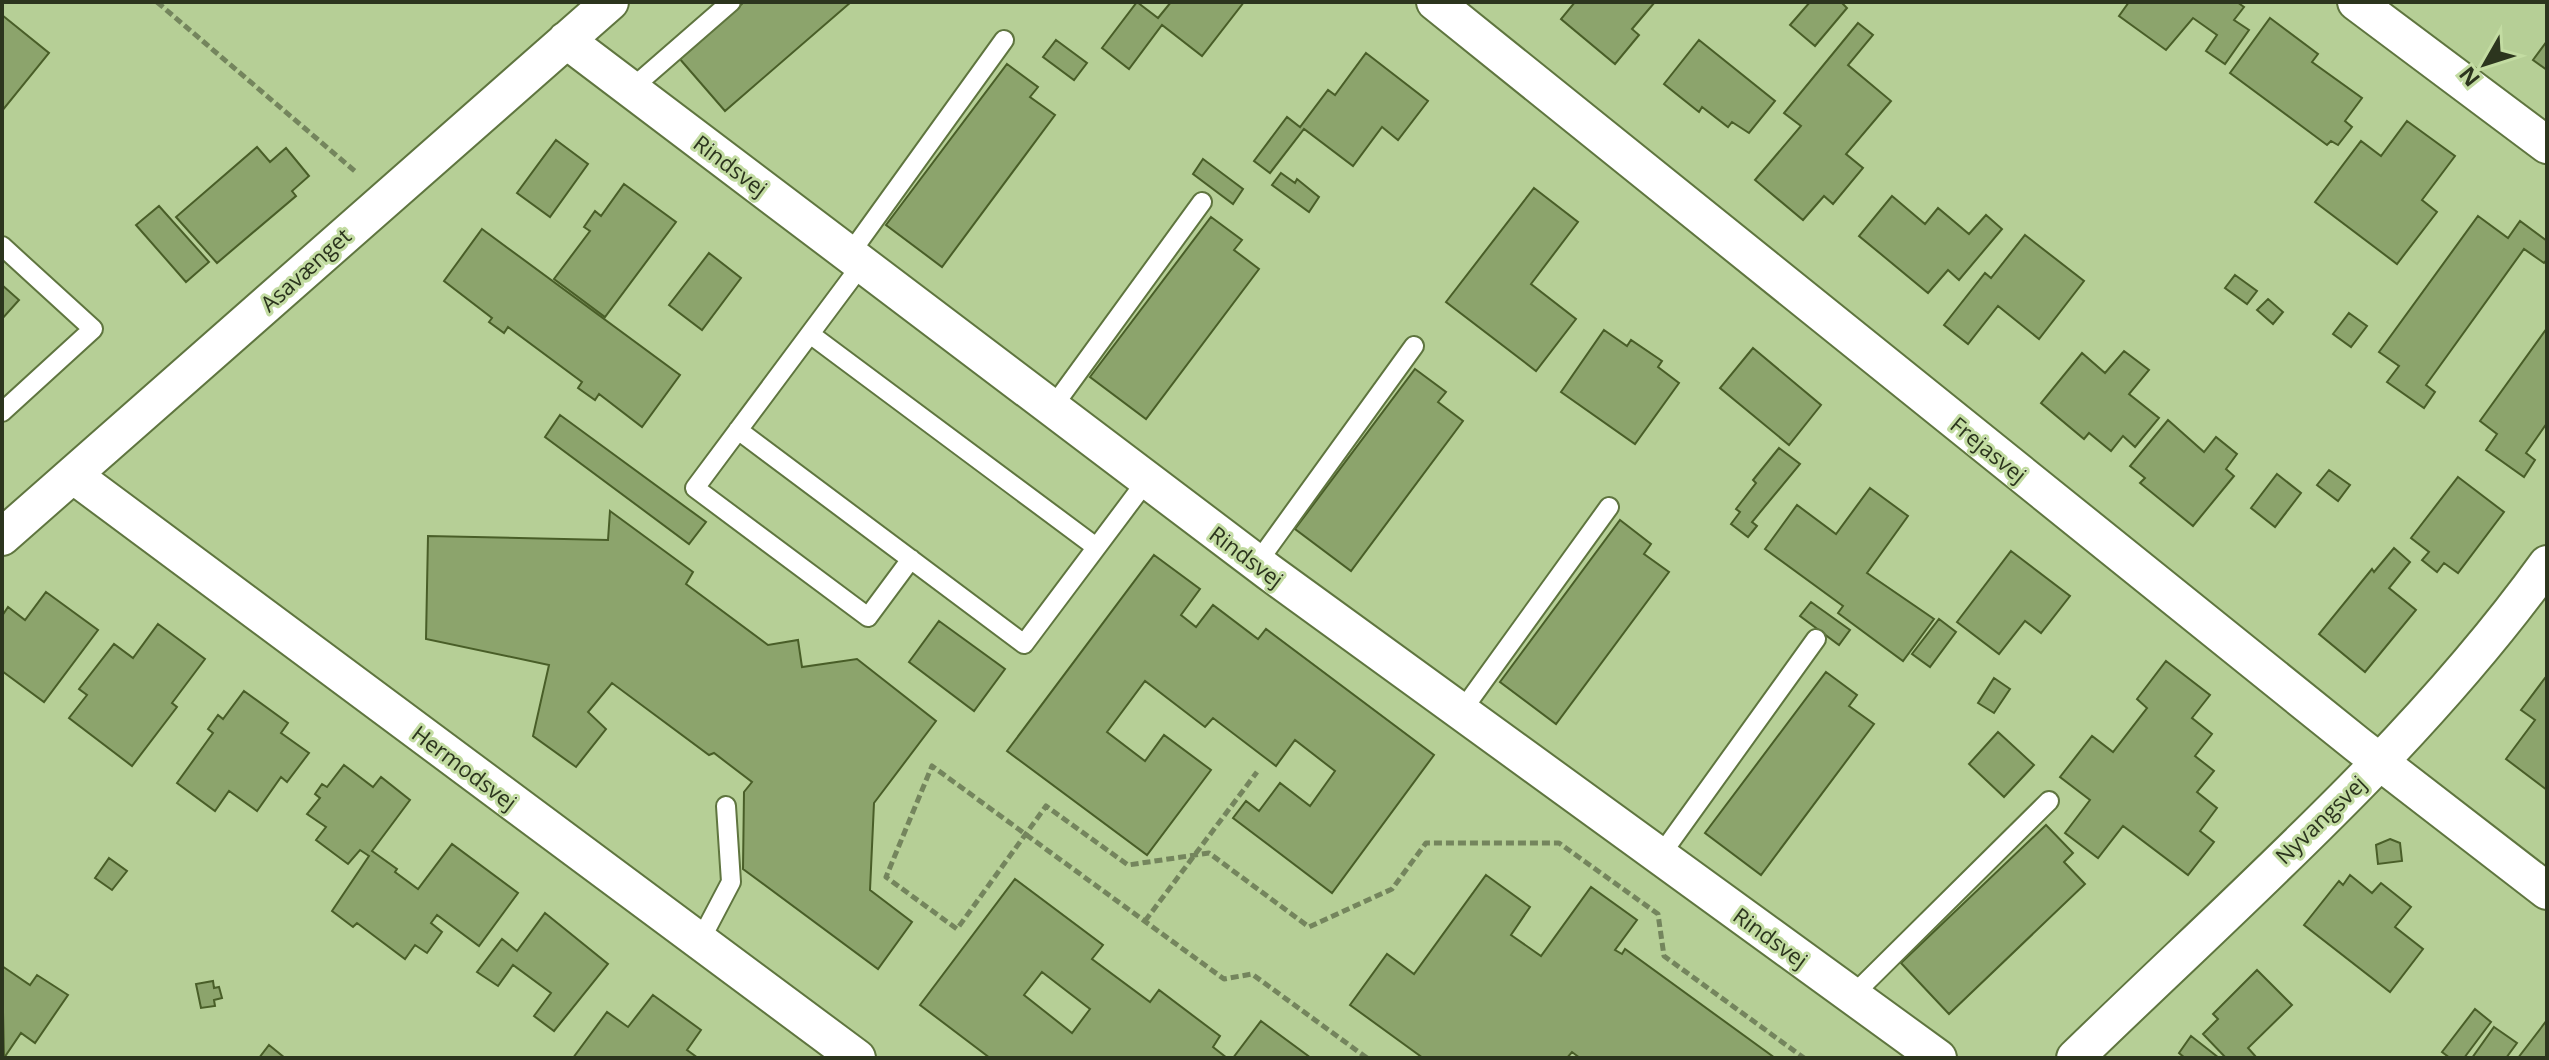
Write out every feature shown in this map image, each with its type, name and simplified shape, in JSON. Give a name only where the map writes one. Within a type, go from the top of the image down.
[{"type":"street","name":"Asavænget","points":[[2,537],[610,2]]},
{"type":"street","name":"Frejasvej","points":[[1435,2],[2379,762],[2547,891]]},
{"type":"street","points":[[2356,2],[2547,145]]},
{"type":"street","name":"Rindsvej","points":[[566,40],[1257,563],[1938,1058]]},
{"type":"street","name":"Hermodsvej","points":[[73,475],[857,1058]]},
{"type":"street","name":"Nyvangsvej","points":[[2075,1058],[2379,762],[2503,624],[2547,564]]},
{"type":"lane","points":[[631,89],[731,2]]},
{"type":"lane","points":[[911,559],[868,617],[695,488],[810,334],[856,259],[1004,40]]},
{"type":"lane","points":[[1052,408],[1202,202]]},
{"type":"lane","points":[[2,246],[93,329],[2,412]]},
{"type":"lane","points":[[810,334],[1096,547]]},
{"type":"lane","points":[[1257,563],[1414,346]]},
{"type":"lane","points":[[738,430],[1024,644],[1147,480]]},
{"type":"lane","points":[[1461,712],[1609,507]]},
{"type":"lane","points":[[1660,856],[1816,639]]},
{"type":"lane","points":[[1852,996],[2049,801]]},
{"type":"lane","points":[[700,941],[731,882],[726,806]]},
{"type":"path","points":[[157,2],[384,199]]},
{"type":"path","points":[[1367,1058],[1252,974],[1224,979],[1026,834],[932,766],[886,877],[957,929],[1026,834],[1046,806],[1128,865],[1209,853],[1309,927],[1392,889],[1426,843],[1559,843],[1658,914],[1664,956],[1804,1058]]},
{"type":"path","points":[[1145,921],[1257,772]]},
{"type":"building","points":[[744,2],[851,2],[725,111],[679,58]]},
{"type":"building","points":[[1137,2],[1158,18],[1171,2],[1244,2],[1202,56],[1162,25],[1129,69],[1102,48]]},
{"type":"building","points":[[1575,2],[1655,2],[1632,29],[1639,35],[1615,64],[1561,19]]},
{"type":"building","points":[[1810,2],[1841,2],[1847,8],[1815,46],[1790,25]]},
{"type":"building","points":[[2129,2],[2237,2],[2244,7],[2234,20],[2249,30],[2225,64],[2206,51],[2217,35],[2193,18],[2166,50],[2119,16]]},
{"type":"building","points":[[2,15],[49,53],[2,111]]},
{"type":"building","points":[[2270,18],[2318,54],[2312,62],[2362,98],[2345,121],[2352,127],[2338,145],[2331,141],[2327,145],[2230,73]]},
{"type":"building","points":[[1858,23],[1873,35],[1848,65],[1891,101],[1846,154],[1863,168],[1833,204],[1824,196],[1803,220],[1755,180],[1801,126],[1784,113]]},
{"type":"building","points":[[1056,40],[1087,63],[1074,80],[1043,57]]},
{"type":"building","points":[[1699,40],[1775,101],[1749,133],[1732,122],[1728,127],[1702,107],[1699,112],[1664,84]]},
{"type":"building","points":[[2547,41],[2547,70],[2533,60]]},
{"type":"building","points":[[1366,53],[1428,101],[1398,140],[1382,127],[1353,166],[1304,129],[1270,173],[1254,161],[1287,117],[1300,127],[1328,90],[1335,95]]},
{"type":"building","points":[[1007,64],[1038,87],[1030,97],[1055,115],[942,267],[886,225]]},
{"type":"building","points":[[2407,121],[2455,156],[2422,200],[2437,212],[2397,264],[2315,202],[2361,141],[2381,156]]},
{"type":"building","points":[[556,140],[588,164],[550,217],[517,193]]},
{"type":"building","points":[[257,147],[270,162],[286,148],[309,176],[292,191],[296,196],[217,263],[176,217]]},
{"type":"building","points":[[1203,159],[1243,189],[1233,204],[1193,174]]},
{"type":"building","points":[[1281,173],[1295,183],[1297,179],[1319,197],[1309,212],[1272,185]]},
{"type":"building","points":[[624,184],[676,222],[605,317],[554,279],[590,231],[584,227],[595,211],[601,216]]},
{"type":"building","points":[[1534,188],[1578,222],[1531,284],[1576,319],[1536,371],[1446,302]]},
{"type":"building","points":[[1892,196],[1925,224],[1938,208],[1969,234],[1986,215],[2002,229],[1959,280],[1948,270],[1928,293],[1859,236]]},
{"type":"building","points":[[159,206],[209,262],[186,282],[136,225]]},
{"type":"building","points":[[2478,216],[2508,238],[2520,221],[2547,241],[2547,259],[2544,263],[2524,249],[2426,385],[2435,392],[2424,408],[2387,382],[2399,366],[2379,352]]},
{"type":"building","points":[[1211,217],[1242,240],[1234,250],[1259,269],[1146,419],[1090,377]]},
{"type":"building","points":[[482,229],[680,375],[642,427],[599,394],[595,400],[578,388],[582,382],[508,327],[504,333],[489,322],[492,318],[444,281]]},
{"type":"building","points":[[2025,235],[2084,281],[2039,339],[1998,306],[1968,344],[1944,325],[1985,273],[1991,278]]},
{"type":"building","points":[[709,253],[741,278],[702,330],[669,305]]},
{"type":"building","points":[[2235,275],[2257,291],[2247,304],[2225,288]]},
{"type":"building","points":[[2,285],[19,300],[2,319]]},
{"type":"building","points":[[2268,299],[2283,312],[2273,324],[2257,310]]},
{"type":"building","points":[[2349,313],[2367,326],[2351,347],[2333,334]]},
{"type":"building","points":[[2547,328],[2547,423],[2526,453],[2535,460],[2524,477],[2486,450],[2497,434],[2480,421]]},
{"type":"building","points":[[1604,330],[1627,346],[1631,340],[1662,361],[1658,367],[1679,383],[1635,444],[1561,392]]},
{"type":"building","points":[[1753,348],[1821,405],[1789,445],[1720,388]]},
{"type":"building","points":[[2124,351],[2149,370],[2129,394],[2159,418],[2135,447],[2123,436],[2111,451],[2089,433],[2084,439],[2041,403],[2082,353],[2105,373]]},
{"type":"building","points":[[1415,369],[1446,392],[1438,402],[1463,421],[1351,571],[1295,529]]},
{"type":"building","points":[[560,415],[706,522],[689,544],[545,437]]},
{"type":"building","points":[[2168,420],[2204,452],[2216,437],[2237,454],[2226,469],[2234,476],[2193,526],[2140,483],[2145,478],[2130,466]]},
{"type":"building","points":[[1779,448],[1800,464],[1752,522],[1757,526],[1748,537],[1731,524],[1740,512],[1736,509],[1756,483],[1753,480]]},
{"type":"building","points":[[2329,470],[2350,485],[2338,501],[2317,485]]},
{"type":"building","points":[[2277,474],[2301,493],[2275,527],[2251,508]]},
{"type":"building","points":[[2458,477],[2504,512],[2458,573],[2444,563],[2437,572],[2422,560],[2429,552],[2411,538]]},
{"type":"building","points":[[1870,488],[1908,516],[1867,573],[1934,619],[1903,661],[1838,613],[1843,606],[1765,549],[1797,505],[1836,534]]},
{"type":"building","points":[[610,511],[693,572],[686,584],[768,645],[798,640],[802,667],[857,659],[936,721],[874,803],[870,890],[912,922],[878,969],[743,869],[744,792],[752,782],[714,753],[709,755],[612,683],[588,712],[606,729],[576,767],[533,736],[549,665],[426,639],[428,536],[608,540]]},
{"type":"building","points":[[1620,520],[1651,544],[1644,554],[1669,572],[1556,724],[1500,682]]},
{"type":"building","points":[[2394,548],[2410,562],[2389,588],[2416,610],[2365,672],[2319,634],[2372,569],[2374,572]]},
{"type":"building","points":[[2011,551],[2070,596],[2041,633],[2025,621],[1999,654],[1957,622]]},
{"type":"building","points":[[1154,555],[1200,589],[1181,615],[1196,627],[1213,605],[1258,639],[1266,629],[1434,755],[1332,893],[1233,818],[1246,801],[1259,811],[1280,783],[1310,806],[1335,771],[1295,740],[1276,766],[1213,718],[1205,727],[1145,681],[1107,732],[1145,761],[1164,735],[1211,770],[1147,855],[1007,751]]},
{"type":"building","points":[[46,592],[98,630],[44,702],[2,671],[2,616],[8,607],[25,620]]},
{"type":"building","points":[[1811,602],[1850,630],[1839,645],[1800,616]]},
{"type":"building","points":[[1939,619],[1956,632],[1930,667],[1912,654]]},
{"type":"building","points":[[939,621],[1005,669],[974,711],[909,662]]},
{"type":"building","points":[[158,624],[205,659],[172,703],[177,707],[132,766],[69,718],[87,695],[79,689],[114,644],[133,658]]},
{"type":"building","points":[[2166,661],[2210,695],[2192,718],[2212,734],[2195,756],[2214,771],[2197,792],[2217,808],[2200,831],[2214,842],[2188,875],[2123,826],[2098,858],[2065,833],[2090,800],[2060,777],[2092,736],[2113,752],[2147,708],[2137,699]]},
{"type":"building","points":[[1826,672],[1857,695],[1849,706],[1874,724],[1761,875],[1705,833]]},
{"type":"building","points":[[1994,678],[2010,689],[1994,713],[1978,703]]},
{"type":"building","points":[[2545,678],[2547,790],[2506,759],[2535,720],[2521,710]]},
{"type":"building","points":[[244,691],[288,723],[281,733],[309,753],[287,782],[281,777],[257,811],[229,791],[215,811],[177,783],[213,733],[208,729],[218,715],[223,719]]},
{"type":"building","points":[[1998,732],[2034,765],[2004,797],[1969,764]]},
{"type":"building","points":[[344,765],[373,787],[381,777],[410,800],[372,851],[418,889],[452,844],[518,893],[479,946],[437,915],[431,923],[442,932],[427,953],[415,945],[405,959],[357,923],[353,927],[332,911],[369,856],[360,850],[348,864],[316,840],[326,827],[307,814],[320,798],[315,794],[322,784],[327,787]]},
{"type":"building","points":[[2046,825],[2073,853],[2064,862],[2085,884],[1949,1014],[1901,963]]},
{"type":"building","points":[[2390,839],[2400,843],[2402,861],[2378,864],[2376,845]]},
{"type":"building","points":[[109,858],[127,871],[112,890],[95,878]]},
{"type":"building","points":[[1486,875],[1530,907],[1511,935],[1541,956],[1591,887],[1637,920],[1615,950],[1622,954],[1625,949],[1775,1058],[1580,1058],[1572,1052],[1567,1058],[1423,1058],[1350,1005],[1387,954],[1414,974]]},
{"type":"building","points":[[2350,875],[2372,893],[2381,883],[2411,907],[2395,927],[2423,949],[2390,992],[2304,925],[2339,881],[2343,885]]},
{"type":"building","points":[[1015,879],[1103,945],[1092,959],[1150,1002],[1159,990],[1220,1036],[1213,1047],[1227,1058],[990,1058],[920,1005]],"holes":[[[1042,972],[1090,1009],[1072,1033],[1024,995]]]},
{"type":"building","points":[[545,913],[608,964],[554,1031],[534,1016],[551,993],[513,965],[498,986],[477,972],[502,939],[517,951]]},
{"type":"building","points":[[2,966],[30,985],[37,975],[68,995],[35,1043],[21,1033],[4,1058]]},
{"type":"building","points":[[2257,970],[2292,1005],[2248,1048],[2257,1058],[2226,1058],[2203,1034],[2218,1019],[2213,1014]]},
{"type":"building","points":[[213,981],[214,988],[219,987],[222,998],[214,1000],[215,1006],[201,1008],[196,984]]},
{"type":"building","points":[[653,995],[701,1030],[687,1050],[698,1058],[573,1058],[607,1012],[628,1027]]},
{"type":"building","points":[[2475,1009],[2491,1022],[2464,1058],[2450,1058],[2442,1052]]},
{"type":"building","points":[[2547,1020],[2547,1058],[2518,1058]]},
{"type":"building","points":[[1261,1021],[1311,1058],[1233,1058]]},
{"type":"building","points":[[2494,1027],[2517,1043],[2506,1058],[2472,1058]]},
{"type":"building","points":[[2191,1036],[2219,1058],[2185,1058],[2179,1053]]},
{"type":"building","points":[[269,1045],[285,1058],[259,1058]]}]
